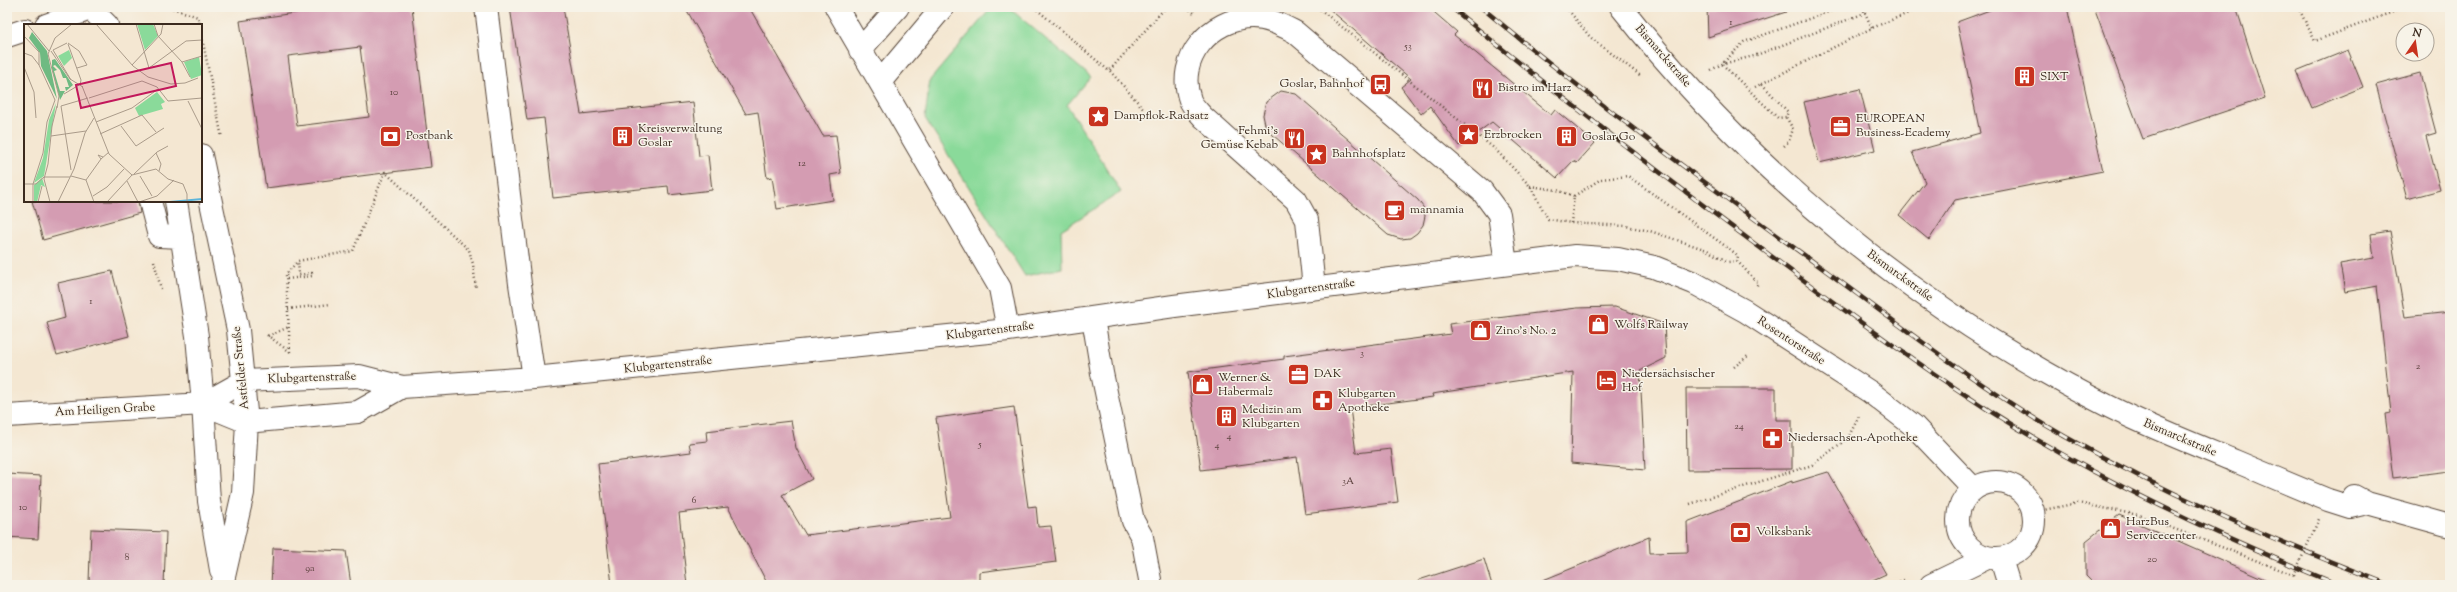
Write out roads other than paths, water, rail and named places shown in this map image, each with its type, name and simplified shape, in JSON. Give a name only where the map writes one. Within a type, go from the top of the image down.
[{"type":"street","points":[[486,7],[520,284],[534,378]]},
{"type":"street","points":[[836,7],[1000,288],[1008,330]]},
{"type":"street","points":[[860,50],[898,7]]},
{"type":"street","points":[[880,82],[943,7]]},
{"type":"street","name":"Bismarckstraße","points":[[1621,7],[1687,84],[1765,166],[1808,204],[1921,293],[2011,351],[2110,407],[2292,486],[2350,507],[2367,504],[2450,526]]},
{"type":"street","points":[[49,24],[93,8],[106,24]]},
{"type":"street","points":[[1314,288],[1307,220],[1296,200],[1203,117],[1190,101],[1187,67],[1194,52],[1214,29],[1231,21],[1251,18],[1276,22],[1295,32],[1482,191],[1499,214],[1506,264]]},
{"type":"street","points":[[7,36],[24,30]]},
{"type":"street","name":"Astfelder Straße","points":[[202,160],[238,330],[247,422],[243,493],[223,583]]},
{"type":"street","points":[[150,202],[159,236],[182,237]]},
{"type":"street","name":"Astfelder Straße","points":[[176,202],[203,404],[209,501],[223,583]]},
{"type":"street","name":"Klubgartenstraße","points":[[244,381],[359,376],[402,387],[534,378],[1008,330],[1314,288],[1575,256]]},
{"type":"street","name":"Rosentorstraße","points":[[1575,256],[1618,259],[1654,267],[1694,283],[1745,311],[1882,402],[1914,426],[1974,489]]},
{"type":"street","points":[[1093,318],[1102,373],[1133,521],[1142,537],[1151,585]]},
{"type":"street","name":"Am Heiligen Grabe","points":[[203,404],[244,381]]},
{"type":"street","name":"Klubgartenstraße","points":[[247,422],[358,412],[402,387]]},
{"type":"street","name":"Am Heiligen Grabe","points":[[7,416],[203,404],[247,422]]},
{"type":"street","points":[[1931,585],[1994,558],[2016,554],[2028,543],[2034,528],[2034,512],[2026,495],[2010,484],[1991,482],[1974,489],[1964,499],[1958,513],[1958,528],[1964,541],[1974,552],[1994,558],[2008,585]]},
{"type":"railway","points":[[1451,7],[1565,99],[1720,218],[1873,331],[1990,411],[2074,461],[2161,506],[2249,547],[2339,585]]},
{"type":"railway","points":[[1481,7],[1564,75],[1692,173],[1971,377],[2032,417],[2103,458],[2183,498],[2265,535],[2390,585]]},
{"type":"place","name":"SIXT","points":[[2025,77]]},
{"type":"place","name":"Goslar, Bahnhof","points":[[1380,84]]},
{"type":"place","name":"Bistro im Harz","points":[[1483,88]]},
{"type":"place","name":"Dampflok-Radsatz","points":[[1098,116]]},
{"type":"place","name":"EUROPEAN Business-Ecademy","points":[[1840,126]]},
{"type":"place","name":"Erzbrocken","points":[[1468,135]]},
{"type":"place","name":"Postbank","points":[[390,136]]},
{"type":"place","name":"Kreisverwaltung Goslar","points":[[622,136]]},
{"type":"place","name":"Goslar Go","points":[[1567,137]]},
{"type":"place","name":"Fehmi's Gemüse Kebab","points":[[1294,138]]},
{"type":"place","name":"Bahnhofsplatz","points":[[1316,154]]},
{"type":"place","name":"mannamia","points":[[1395,210]]},
{"type":"place","name":"Wolfs Railway","points":[[1598,325]]},
{"type":"place","name":"Zino's No. 2","points":[[1481,331]]},
{"type":"place","name":"DAK","points":[[1299,374]]},
{"type":"place","name":"Niedersächsischer Hof","points":[[1606,381]]},
{"type":"place","name":"Werner & Habermalz","points":[[1202,385]]},
{"type":"place","name":"Klubgarten Apotheke","points":[[1322,401]]},
{"type":"place","name":"Medizin am Klubgarten","points":[[1226,417]]},
{"type":"place","name":"Niedersachsen-Apotheke","points":[[1772,438]]},
{"type":"place","name":"HarzBus Servicecenter","points":[[2110,529]]},
{"type":"place","name":"Volksbank","points":[[1740,532]]}]
